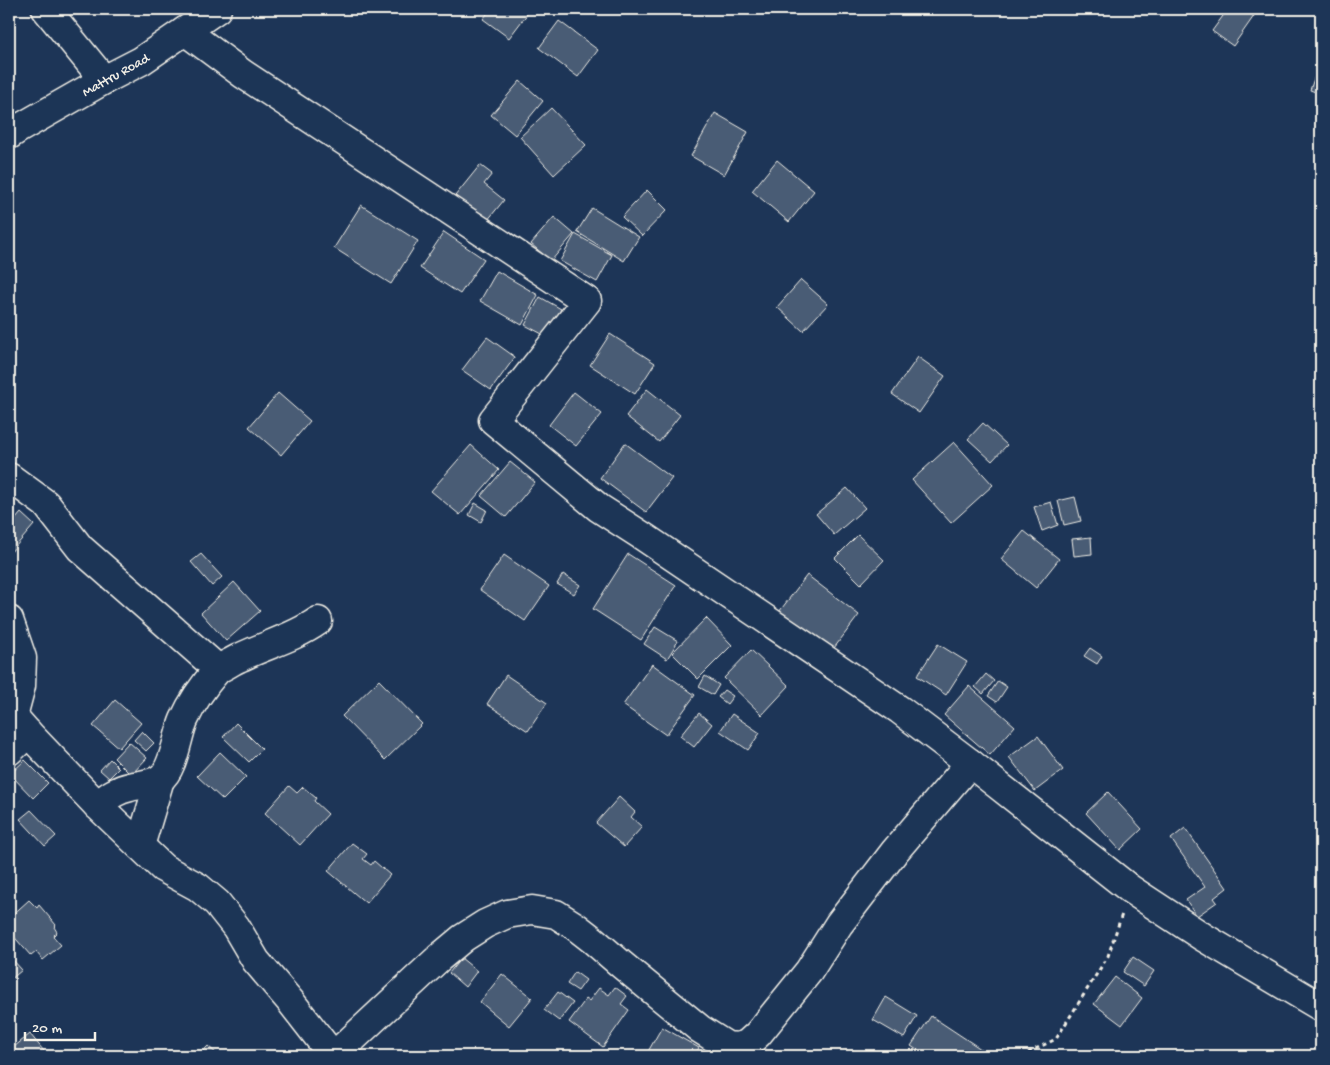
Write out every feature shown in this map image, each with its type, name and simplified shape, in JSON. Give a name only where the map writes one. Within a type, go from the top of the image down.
[{"type":"street","points":[[46,9],[104,80]]},
{"type":"street","name":"Mattru Road","points":[[9,135],[18,128],[141,61],[217,9]]},
{"type":"street","points":[[185,31],[243,74],[586,301],[493,420],[599,508],[900,710],[1130,889],[1202,937],[1321,1007]]},
{"type":"street","points":[[16,491],[46,504],[80,548],[218,670]]},
{"type":"street","points":[[9,620],[22,658],[21,686],[15,728],[163,868],[198,887],[217,903],[236,926],[256,961],[333,1056],[463,938],[485,924],[507,914],[532,910],[556,914],[575,926],[700,1028],[727,1046],[738,1047],[747,1044],[758,1034],[809,971],[839,924],[896,851],[970,763]]},
{"type":"street","points":[[140,846],[160,779],[171,764],[185,718],[208,681],[218,670],[238,658],[308,628],[318,621]]},
{"type":"street","points":[[97,805],[112,793],[132,786],[146,785],[160,779]]},
{"type":"path","points":[[1021,1056],[1056,1039],[1108,956],[1130,889]]},
{"type":"building","points":[[491,9],[531,9],[509,38],[483,19]]},
{"type":"building","points":[[1228,9],[1244,9],[1254,16],[1233,46],[1212,31]]},
{"type":"building","points":[[559,21],[598,50],[578,77],[539,48]]},
{"type":"building","points":[[1321,59],[1321,94],[1310,90]]},
{"type":"building","points":[[520,81],[543,101],[515,135],[491,115]]},
{"type":"building","points":[[551,108],[586,145],[554,175],[520,137]]},
{"type":"building","points":[[715,113],[748,132],[724,175],[691,156]]},
{"type":"building","points":[[777,160],[814,191],[789,222],[752,191]]},
{"type":"building","points":[[480,165],[492,174],[484,184],[504,200],[487,221],[455,196]]},
{"type":"building","points":[[647,190],[667,210],[642,236],[622,217]]},
{"type":"building","points":[[361,205],[418,241],[391,284],[334,248]]},
{"type":"building","points":[[592,208],[639,237],[624,261],[577,232]]},
{"type":"building","points":[[554,217],[574,234],[551,261],[531,244]]},
{"type":"building","points":[[444,232],[484,259],[460,294],[420,268]]},
{"type":"building","points":[[575,234],[612,255],[597,282],[560,261]]},
{"type":"building","points":[[497,271],[538,295],[522,325],[480,301]]},
{"type":"building","points":[[801,280],[828,304],[803,331],[777,307]]},
{"type":"building","points":[[540,297],[561,309],[546,336],[525,325]]},
{"type":"building","points":[[610,334],[655,363],[635,394],[590,365]]},
{"type":"building","points":[[487,337],[515,357],[491,390],[462,370]]},
{"type":"building","points":[[918,357],[945,376],[919,413],[892,394]]},
{"type":"building","points":[[647,389],[680,415],[659,442],[626,416]]},
{"type":"building","points":[[574,392],[602,414],[576,446],[549,425]]},
{"type":"building","points":[[278,393],[310,421],[281,455],[249,427]]},
{"type":"building","points":[[983,423],[1007,445],[992,461],[968,439]]},
{"type":"building","points":[[954,442],[993,485],[951,523],[912,480]]},
{"type":"building","points":[[625,443],[672,478],[646,512],[600,478]]},
{"type":"building","points":[[471,445],[499,470],[460,515],[431,491]]},
{"type":"building","points":[[510,462],[535,482],[506,517],[481,496]]},
{"type":"building","points":[[847,488],[865,508],[834,535],[816,514]]},
{"type":"building","points":[[1075,497],[1081,521],[1064,525],[1058,501]]},
{"type":"building","points":[[1051,502],[1058,525],[1042,531],[1034,507]]},
{"type":"building","points":[[475,503],[487,510],[481,522],[469,515]]},
{"type":"building","points":[[21,513],[34,525],[9,554],[9,527]]},
{"type":"building","points":[[1024,531],[1059,559],[1036,588],[1001,559]]},
{"type":"building","points":[[858,535],[884,560],[861,584],[835,558]]},
{"type":"building","points":[[1091,537],[1092,554],[1074,556],[1072,539]]},
{"type":"building","points":[[201,554],[222,577],[212,586],[191,562]]},
{"type":"building","points":[[628,554],[676,585],[641,640],[593,609]]},
{"type":"building","points":[[504,555],[549,586],[525,621],[480,590]]},
{"type":"building","points":[[563,574],[580,585],[574,594],[557,584]]},
{"type":"building","points":[[807,575],[859,615],[831,652],[779,612]]},
{"type":"building","points":[[234,582],[260,611],[226,641],[201,613]]},
{"type":"building","points":[[706,618],[732,645],[698,679],[672,653]]},
{"type":"building","points":[[655,627],[678,641],[667,659],[644,644]]},
{"type":"building","points":[[938,644],[967,662],[946,695],[917,676]]},
{"type":"building","points":[[1090,648],[1102,656],[1097,664],[1084,656]]},
{"type":"building","points":[[751,650],[789,686],[762,715],[724,678]]},
{"type":"building","points":[[652,664],[695,695],[666,735],[623,705]]},
{"type":"building","points":[[986,674],[994,681],[983,694],[975,687]]},
{"type":"building","points":[[506,675],[547,703],[528,731],[487,704]]},
{"type":"building","points":[[705,676],[719,685],[713,695],[699,687]]},
{"type":"building","points":[[379,680],[422,724],[385,760],[342,716]]},
{"type":"building","points":[[998,681],[1007,687],[997,702],[988,696]]},
{"type":"building","points":[[969,686],[1015,726],[990,755],[944,715]]},
{"type":"building","points":[[724,690],[733,696],[727,704],[718,697]]},
{"type":"building","points":[[115,700],[141,723],[119,748],[93,726]]},
{"type":"building","points":[[699,713],[712,724],[694,747],[680,736]]},
{"type":"building","points":[[732,714],[760,733],[748,750],[720,731]]},
{"type":"building","points":[[236,723],[262,749],[249,762],[223,737]]},
{"type":"building","points":[[142,731],[154,743],[146,751],[134,740]]},
{"type":"building","points":[[1038,736],[1063,770],[1035,791],[1009,757]]},
{"type":"building","points":[[129,742],[147,758],[131,775],[114,758]]},
{"type":"building","points":[[220,752],[246,777],[223,800],[197,776]]},
{"type":"building","points":[[110,759],[119,768],[109,778],[100,770]]},
{"type":"building","points":[[25,760],[48,783],[33,798],[10,774]]},
{"type":"building","points":[[289,786],[297,793],[303,787],[316,798],[314,801],[328,814],[300,845],[265,813]]},
{"type":"building","points":[[1108,792],[1142,829],[1120,850],[1086,813]]},
{"type":"building","points":[[619,797],[635,812],[631,817],[642,827],[624,847],[596,823]]},
{"type":"building","points":[[31,810],[56,836],[45,846],[20,819]]},
{"type":"building","points":[[1185,828],[1227,888],[1214,898],[1217,902],[1197,916],[1186,900],[1205,887],[1171,839]]},
{"type":"building","points":[[352,843],[367,854],[363,859],[371,865],[374,861],[390,875],[366,903],[328,871]]},
{"type":"building","points":[[29,900],[37,908],[39,905],[56,925],[54,927],[57,932],[53,936],[61,945],[43,960],[36,952],[31,956],[9,931],[9,918]]},
{"type":"building","points":[[1133,957],[1154,971],[1144,986],[1123,972]]},
{"type":"building","points":[[461,958],[477,971],[465,987],[449,973]]},
{"type":"building","points":[[12,959],[22,970],[9,981],[9,961]]},
{"type":"building","points":[[575,972],[586,980],[578,991],[567,984]]},
{"type":"building","points":[[502,974],[532,998],[509,1026],[480,1002]]},
{"type":"building","points":[[1115,977],[1142,998],[1122,1025],[1094,1004]]},
{"type":"building","points":[[615,987],[627,996],[621,1004],[629,1010],[603,1047],[569,1022],[586,999],[589,1001],[599,988],[609,995]]},
{"type":"building","points":[[558,992],[573,1003],[559,1021],[544,1010]]},
{"type":"building","points":[[886,997],[917,1016],[904,1038],[873,1020]]},
{"type":"building","points":[[931,1016],[984,1051],[981,1056],[926,1056],[911,1046]]},
{"type":"building","points":[[662,1027],[699,1048],[694,1056],[646,1055]]},
{"type":"building","points":[[30,1034],[48,1056],[9,1056],[9,1051]]},
{"type":"building","points":[[208,1046],[219,1056],[198,1056]]}]
